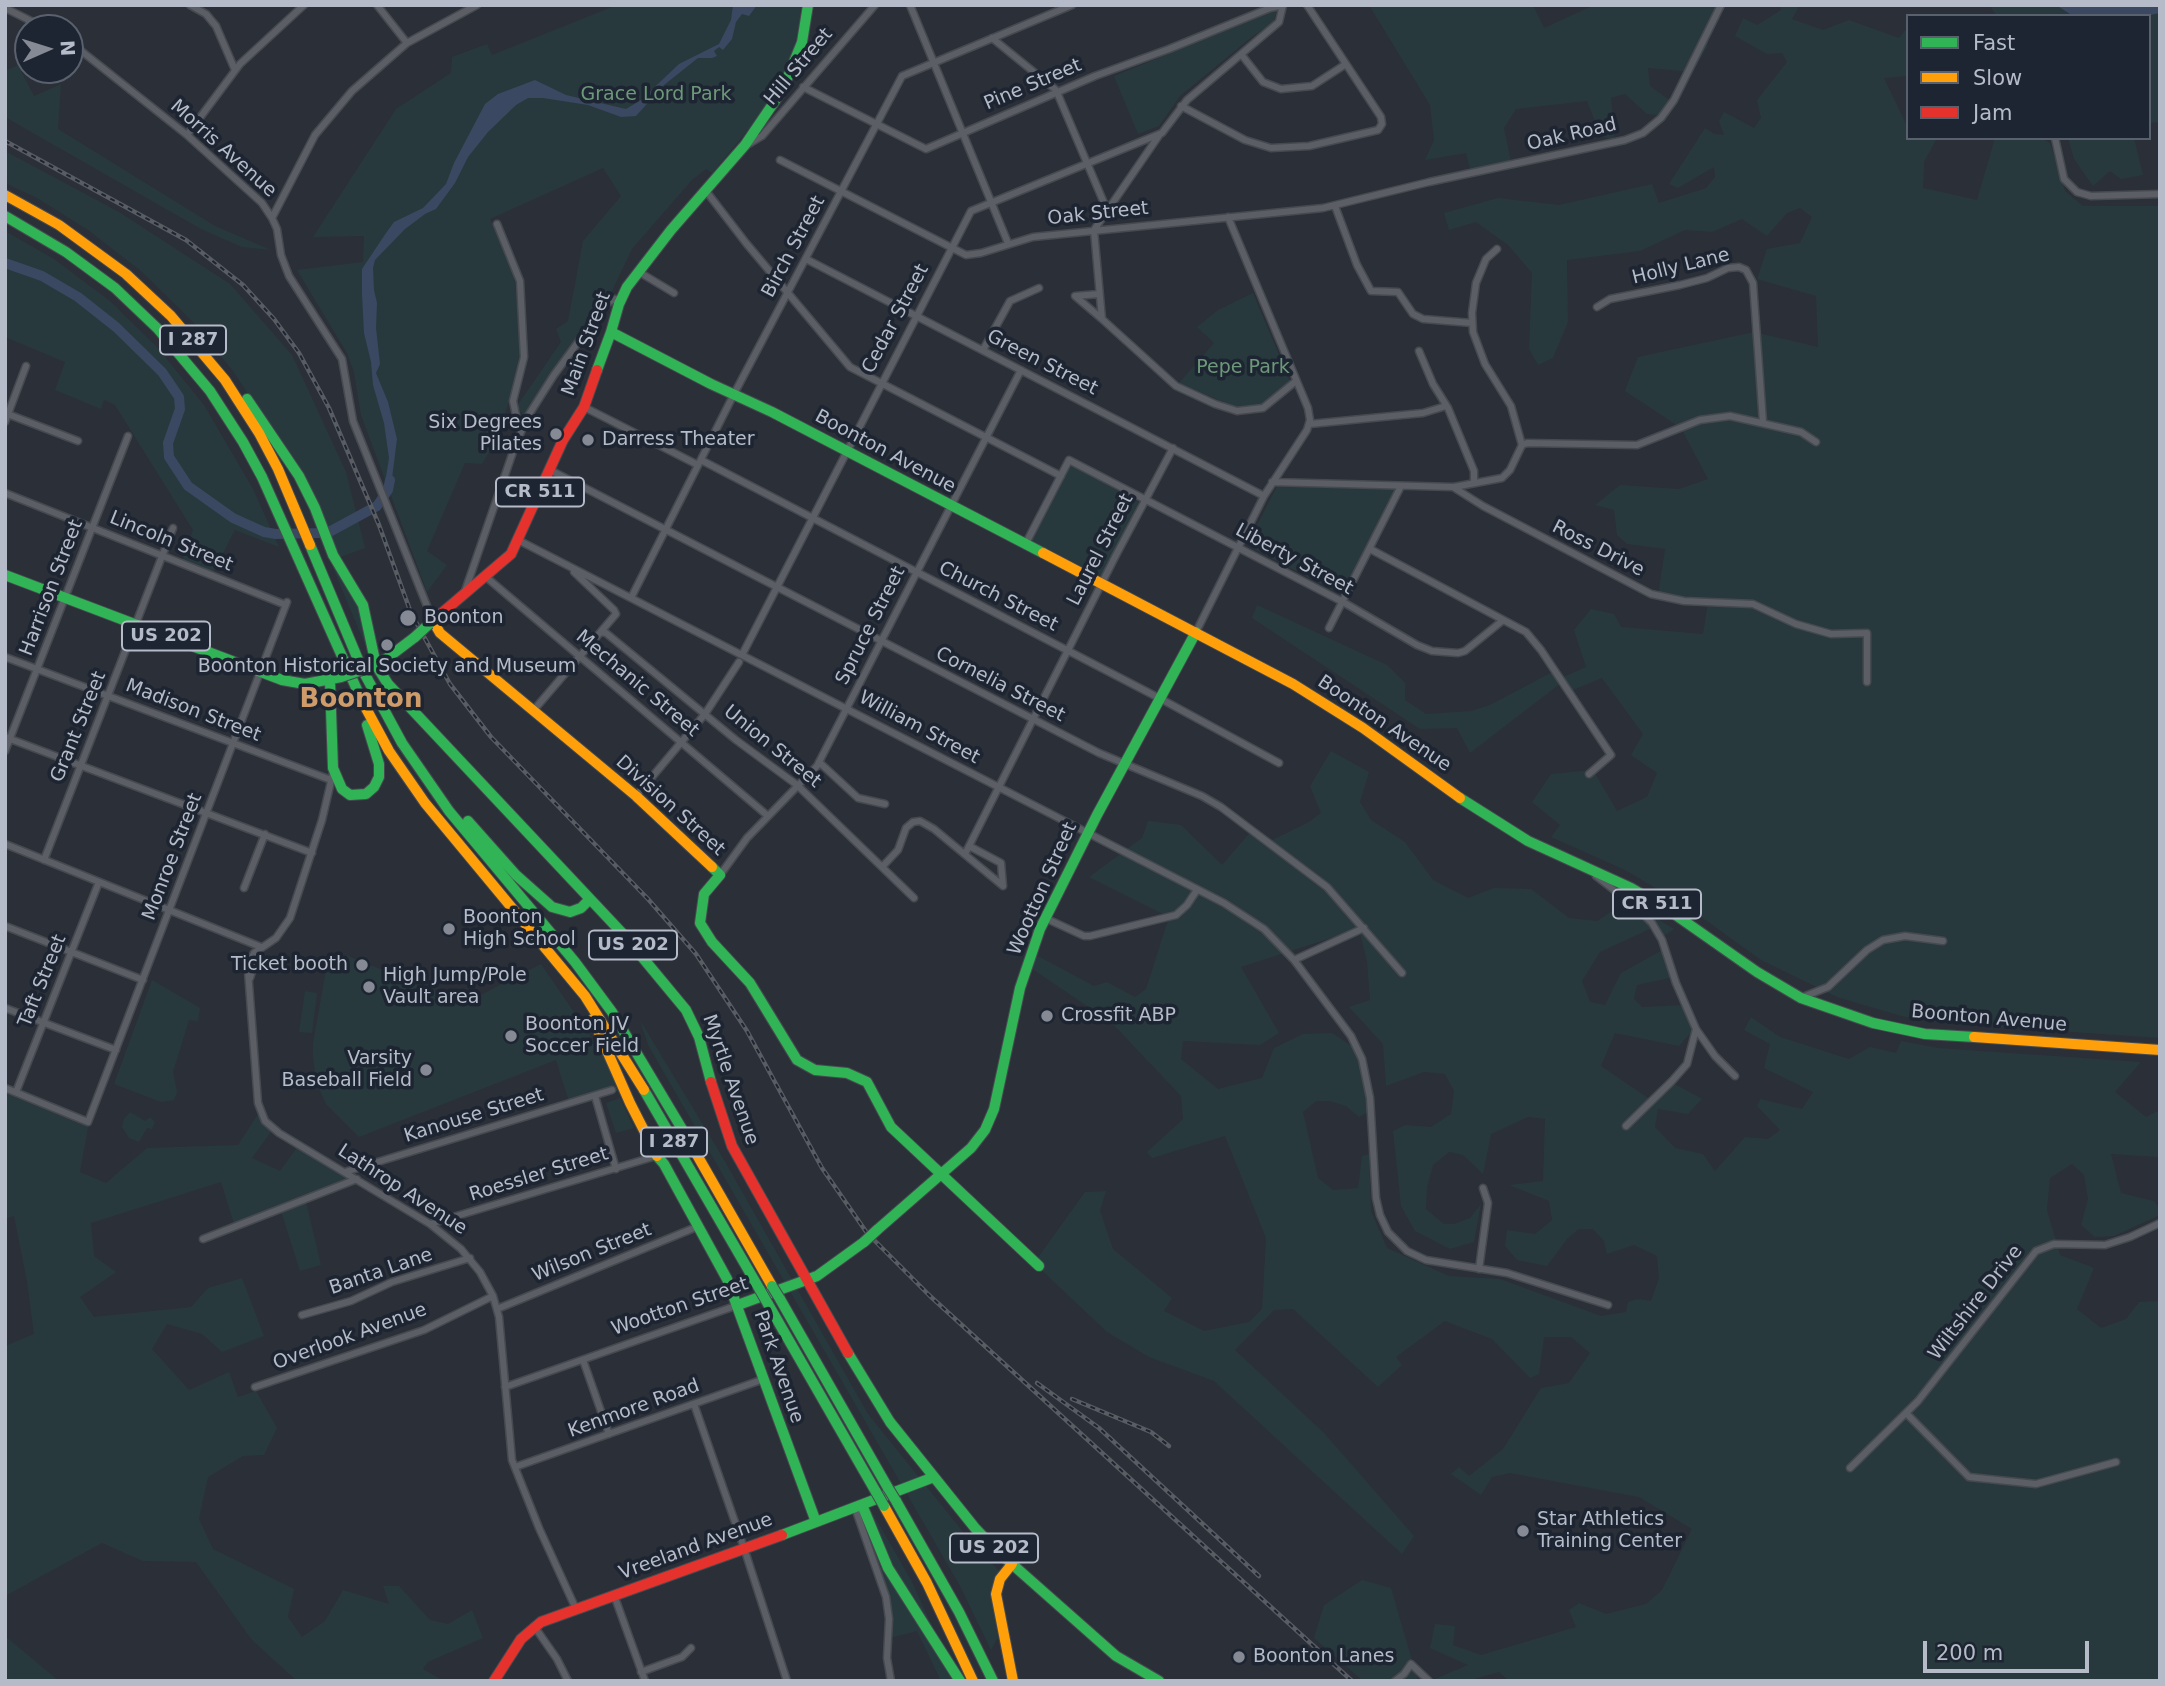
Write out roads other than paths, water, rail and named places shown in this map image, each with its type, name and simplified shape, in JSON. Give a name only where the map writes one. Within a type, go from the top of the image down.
[{"type":"main road","name":"Main Street","points":[[330,681],[373,666],[391,656],[508,558],[563,440],[583,407],[620,300],[639,272],[770,111],[792,72],[802,42],[808,5]]},
{"type":"main road","name":"I 287","points":[[5,195],[59,225],[93,248],[157,302],[212,364],[259,432],[283,478],[372,689],[402,743],[431,787],[581,970],[612,1012],[960,1612],[993,1681]]},
{"type":"main road","name":"I 287","points":[[5,216],[49,241],[99,275],[145,315],[210,391],[233,424],[285,526],[379,733],[412,786],[585,996],[640,1081],[927,1583],[972,1681]]},
{"type":"main road","name":"Myrtle Avenue","points":[[93,248],[158,296],[204,344],[267,428],[305,486],[329,546],[363,605],[373,666],[640,953],[693,1022],[719,1110],[733,1146],[881,1408],[978,1531],[1116,1656],[1159,1681]]},
{"type":"main road","name":"Boonton Avenue","points":[[611,332],[1293,684],[1335,709],[1479,811],[1528,841],[1611,877],[1670,911],[1756,972],[1801,998],[1873,1023],[1925,1034],[2160,1050]]},
{"type":"main road","name":"US 202","points":[[5,575],[261,672],[297,683],[330,681]]},
{"type":"main road","name":"Division Street","points":[[431,623],[636,796],[720,875],[701,902],[700,923],[712,942],[750,983],[791,1053],[806,1067],[847,1073],[867,1082],[891,1127],[1039,1266]]},
{"type":"main road","name":"Wootton Street","points":[[738,1305],[807,1281],[831,1267],[864,1242],[975,1143],[990,1120],[1020,988],[1045,918],[1196,632]]},
{"type":"main road","points":[[330,681],[333,768],[342,789],[350,795],[366,794],[374,787],[379,777],[376,749],[342,656]]},
{"type":"main road","points":[[431,787],[443,793],[503,860],[552,907],[570,912],[581,908],[590,899]]},
{"type":"main road","name":"Park Avenue","points":[[585,996],[590,1014],[624,1091],[657,1156],[664,1164],[727,1279],[816,1522]]},
{"type":"main road","name":"Vreeland Avenue","points":[[494,1681],[521,1639],[534,1626],[934,1477]]},
{"type":"main road","points":[[858,1507],[888,1568],[960,1681]]},
{"type":"main road","points":[[1012,1564],[998,1584],[996,1600],[1013,1681]]},
{"type":"street","points":[[190,5],[206,15],[216,26],[235,70]]},
{"type":"street","points":[[187,135],[235,70],[304,5]]},
{"type":"street","points":[[377,5],[407,43]]},
{"type":"street","points":[[272,218],[315,135],[352,91],[407,43],[477,5]]},
{"type":"street","name":"Hill Street","points":[[745,145],[762,136],[875,5]]},
{"type":"street","points":[[910,5],[1008,243]]},
{"type":"street","name":"Birch Street","points":[[631,598],[734,394],[902,76],[1072,5]]},
{"type":"street","points":[[1102,319],[1094,231],[1181,106],[1279,22],[1283,5]]},
{"type":"street","name":"Pine Street","points":[[803,87],[926,149],[1095,76],[1283,5]]},
{"type":"street","points":[[1181,106],[1245,140],[1271,148],[1309,146],[1375,132],[1382,124],[1381,117],[1307,5]]},
{"type":"street","name":"Oak Road","points":[[1441,180],[1625,140],[1643,133],[1661,118],[1674,100],[1721,5]]},
{"type":"street","points":[[992,38],[1058,93],[1107,210]]},
{"type":"street","name":"Morris Avenue","points":[[84,53],[187,135],[262,203],[272,218],[289,276],[342,359],[353,421],[431,623]]},
{"type":"street","points":[[1241,54],[1263,82],[1281,89],[1312,86],[1346,64]]},
{"type":"street","name":"Cedar Street","points":[[636,796],[705,714],[741,659],[811,517],[971,211],[1087,161],[1161,133]]},
{"type":"street","points":[[2055,140],[2064,179],[2077,192],[2091,195],[2160,194]]},
{"type":"street","name":"Oak Street","points":[[780,160],[951,249],[974,256],[1032,237],[1335,205],[1441,180]]},
{"type":"street","points":[[706,191],[844,362],[856,371],[984,438],[1061,475],[1026,545]]},
{"type":"street","points":[[1335,205],[1357,265],[1371,291],[1398,292],[1413,313],[1423,319],[1472,323]]},
{"type":"street","points":[[1228,217],[1308,408],[1310,424],[1423,413],[1446,406]]},
{"type":"street","points":[[497,224],[520,281],[524,357],[513,401],[517,420],[523,427]]},
{"type":"street","points":[[1497,248],[1486,259],[1480,272],[1473,298],[1472,323],[1476,343],[1485,364],[1511,406],[1522,445]]},
{"type":"street","name":"Green Street","points":[[806,258],[1264,496]]},
{"type":"street","name":"Holly Lane","points":[[1597,307],[1609,299],[1681,285],[1707,278],[1728,268],[1739,267],[1746,270],[1753,283],[1763,422]]},
{"type":"street","points":[[639,272],[674,293]]},
{"type":"street","points":[[982,350],[1010,301],[1039,288]]},
{"type":"street","points":[[1099,294],[1075,296],[1176,386],[1215,404],[1237,411],[1263,408],[1296,382]]},
{"type":"street","points":[[463,596],[523,427],[548,384],[598,314],[610,301],[620,300]]},
{"type":"street","points":[[1419,351],[1474,471],[1474,482]]},
{"type":"street","points":[[5,422],[26,366]]},
{"type":"street","name":"Spruce Street","points":[[720,875],[747,838],[818,762],[1021,370]]},
{"type":"street","name":"Church Street","points":[[583,407],[811,517],[1279,763]]},
{"type":"street","points":[[7,413],[78,441]]},
{"type":"street","points":[[1272,482],[1461,487],[1505,475],[1522,445],[1527,443],[1637,445],[1711,418],[1730,416],[1801,432],[1816,442]]},
{"type":"street","name":"Wootton Street","points":[[1196,632],[1264,496],[1310,424]]},
{"type":"street","name":"Harrison Street","points":[[5,751],[128,436]]},
{"type":"street","name":"Laurel Street","points":[[965,854],[1067,650],[1173,448]]},
{"type":"street","name":"Liberty Street","points":[[1061,475],[1069,460],[1418,645],[1440,653],[1465,651],[1502,621]]},
{"type":"street","name":"Cornelia Street","points":[[550,470],[1032,719],[1124,765],[1202,796],[1234,816],[1317,878],[1402,973]]},
{"type":"street","points":[[1329,628],[1401,486]]},
{"type":"street","name":"Ross Drive","points":[[1453,487],[1483,506],[1651,594],[1684,601],[1753,604],[1796,624],[1831,634],[1867,633],[1867,682]]},
{"type":"street","name":"Lincoln Street","points":[[5,493],[287,603]]},
{"type":"street","name":"Grant Street","points":[[44,860],[173,528]]},
{"type":"street","name":"William Street","points":[[518,540],[741,659],[847,708],[1253,921],[1294,960],[1350,1036],[1362,1059],[1370,1098],[1376,1198],[1388,1231],[1408,1251],[1426,1260],[1507,1273],[1608,1305]]},
{"type":"street","points":[[1370,549],[1526,632],[1541,650],[1611,755],[1589,774]]},
{"type":"street","points":[[533,711],[614,616],[614,610],[568,565]]},
{"type":"street","name":"Mechanic Street","points":[[486,577],[768,816]]},
{"type":"street","name":"Monroe Street","points":[[16,1092],[88,1122],[287,603]]},
{"type":"street","name":"Union Street","points":[[601,632],[606,633],[736,740],[797,785],[914,898]]},
{"type":"street","name":"Madison Street","points":[[5,657],[331,780]]},
{"type":"street","points":[[8,738],[312,853]]},
{"type":"street","points":[[818,762],[858,798],[885,804]]},
{"type":"street","points":[[5,844],[170,909],[260,950],[287,925],[312,853],[333,768]]},
{"type":"street","points":[[882,867],[898,850],[906,828],[916,821],[934,829],[1003,886],[1001,863],[969,846]]},
{"type":"street","points":[[244,888],[265,834]]},
{"type":"street","points":[[1581,865],[1652,923],[1662,940],[1676,983],[1696,1029],[1715,1056],[1735,1076]]},
{"type":"street","name":"Taft Street","points":[[16,1092],[99,881]]},
{"type":"street","points":[[1045,918],[1084,936],[1090,936],[1176,915],[1197,890]]},
{"type":"street","points":[[5,926],[143,980]]},
{"type":"street","points":[[1294,960],[1364,928]]},
{"type":"street","points":[[1801,998],[1828,987],[1867,950],[1883,940],[1905,936],[1943,941]]},
{"type":"street","name":"Lathrop Avenue","points":[[260,950],[254,953],[247,971],[250,978],[257,1096],[262,1114],[279,1133],[430,1224],[470,1258],[480,1272],[497,1309],[512,1460],[576,1609]]},
{"type":"street","points":[[5,1008],[116,1050]]},
{"type":"street","points":[[1626,1126],[1687,1064],[1696,1029]]},
{"type":"street","points":[[5,1088],[16,1092]]},
{"type":"street","name":"Kanouse Street","points":[[345,1172],[612,1090]]},
{"type":"street","points":[[595,1096],[616,1169]]},
{"type":"street","name":"Roessler Street","points":[[430,1224],[657,1156]]},
{"type":"street","points":[[203,1239],[357,1179]]},
{"type":"street","points":[[1479,1269],[1488,1203],[1483,1188]]},
{"type":"street","name":"Wiltshire Drive","points":[[1850,1468],[1918,1401],[2036,1251],[2054,1244],[2105,1245],[2160,1223]]},
{"type":"street","name":"Wilson Street","points":[[497,1309],[699,1226]]},
{"type":"street","name":"Banta Lane","points":[[302,1315],[351,1301],[392,1282],[470,1258]]},
{"type":"street","name":"Overlook Avenue","points":[[254,1387],[424,1330],[493,1296]]},
{"type":"street","name":"Wootton Street","points":[[505,1387],[738,1305]]},
{"type":"street","points":[[583,1360],[609,1434]]},
{"type":"street","name":"Kenmore Road","points":[[514,1467],[764,1379]]},
{"type":"street","points":[[694,1404],[787,1681]]},
{"type":"street","points":[[1906,1413],[1969,1477],[2036,1484],[2116,1462]]},
{"type":"street","points":[[858,1507],[886,1597],[887,1658],[891,1681]]},
{"type":"street","points":[[614,1595],[645,1681]]},
{"type":"street","points":[[534,1626],[557,1659],[568,1681]]},
{"type":"street","points":[[641,1672],[682,1657],[691,1648]]},
{"type":"street","points":[[1395,1681],[1411,1664],[1429,1681]]},
{"type":"water","points":[[733,5],[757,5],[749,16],[742,14],[736,22],[732,39],[723,50],[719,47],[714,51],[717,56],[698,58],[664,85],[636,116],[621,117],[588,105],[543,98],[528,98],[516,105],[488,132],[468,157],[455,183],[436,209],[405,229],[375,260],[374,290],[380,364],[376,373],[388,402],[397,439],[390,494],[385,483],[389,458],[364,333],[362,295],[362,269],[386,233],[394,222],[423,208],[446,184],[485,104],[498,94],[535,80],[566,95],[626,109],[641,100],[679,64],[719,44],[731,20]]},
{"type":"water","points":[[2056,5],[2160,5],[2160,13],[2151,15],[2070,14]]},
{"type":"waterway","points":[[5,263],[42,276],[78,297],[116,327],[162,372],[179,397],[180,409],[168,443],[169,457],[188,486],[233,518],[264,532],[276,534],[331,531],[377,506],[388,490],[390,480]]},
{"type":"railway","points":[[5,141],[186,240],[243,285],[274,319],[299,353],[329,408],[379,525],[411,613],[450,684],[491,737],[648,899],[696,954],[747,1031],[822,1168],[867,1233],[930,1296],[1352,1681]]},
{"type":"railway","points":[[1037,1383],[1099,1428],[1259,1576]]},
{"type":"railway","points":[[1072,1399],[1151,1432],[1169,1446]]},
{"type":"place","name":"Six Degrees Pilates","points":[[556,434]]},
{"type":"place","name":"Darress Theater","points":[[588,440]]},
{"type":"place","name":"Boonton","points":[[408,618]]},
{"type":"place","name":"Boonton Historical Society and Museum","points":[[387,645]]},
{"type":"place","name":"Boonton High School","points":[[449,929]]},
{"type":"place","name":"Ticket booth","points":[[362,965]]},
{"type":"place","name":"High Jump/Pole Vault area","points":[[369,987]]},
{"type":"place","name":"Crossfit ABP","points":[[1047,1016]]},
{"type":"place","name":"Boonton JV Soccer Field","points":[[511,1036]]},
{"type":"place","name":"Varsity Baseball Field","points":[[426,1070]]},
{"type":"place","name":"Star Athletics Training Center","points":[[1523,1531]]},
{"type":"place","name":"Boonton Lanes","points":[[1239,1657]]},
{"type":"district","name":"Boonton","points":[[361,700]]},
{"type":"park label","name":"Grace Lord Park","points":[[656,95]]},
{"type":"park label","name":"Pepe Park","points":[[1243,368]]}]
